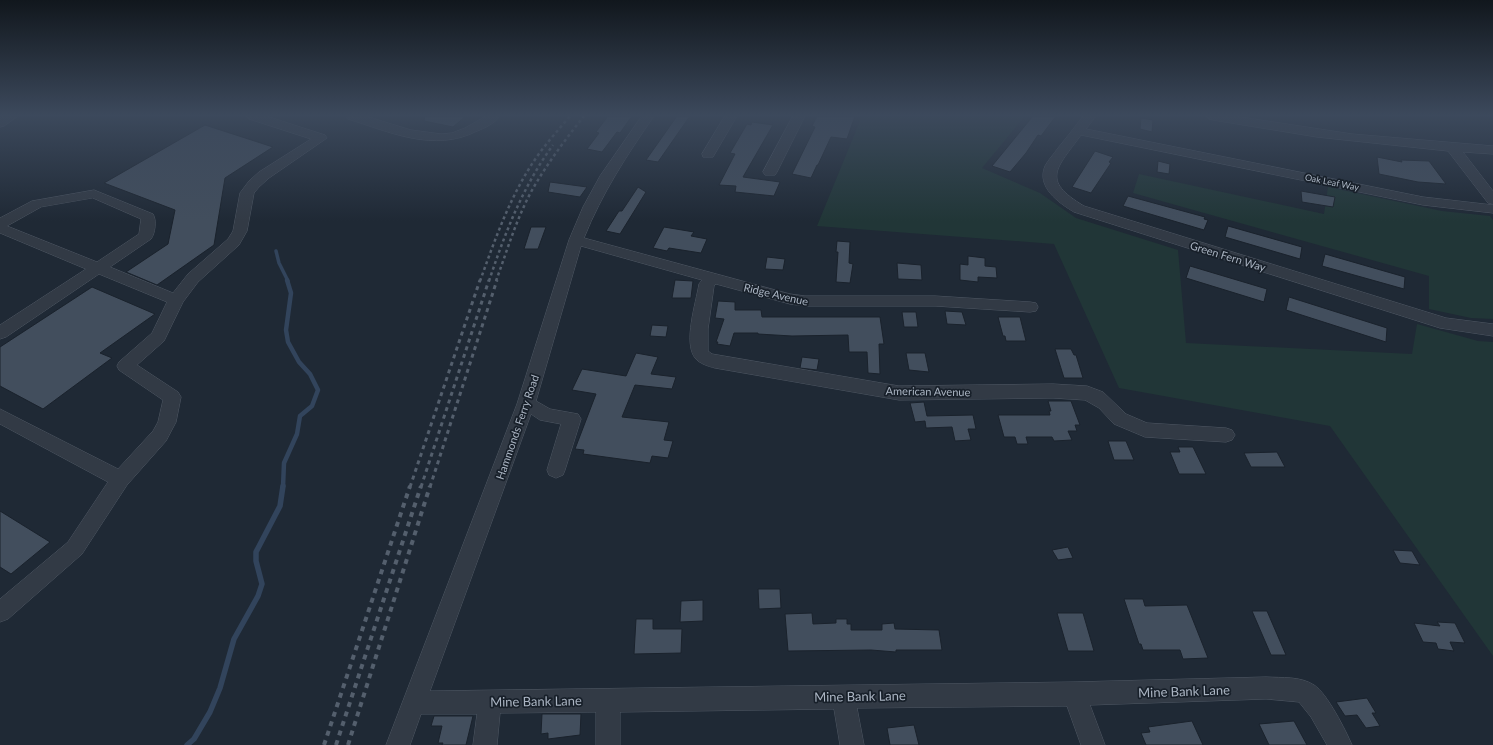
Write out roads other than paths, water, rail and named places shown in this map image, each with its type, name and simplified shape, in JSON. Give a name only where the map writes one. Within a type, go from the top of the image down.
[{"type":"street","points":[[0,612],[75,548],[120,479],[160,436],[167,422],[172,397],[125,366],[158,337],[176,300],[193,278],[234,242],[240,231],[247,193],[254,184],[264,174],[301,151]]},
{"type":"street","name":"Hammonds Ferry Road","points":[[398,745],[525,407],[576,240],[598,189],[624,151]]},
{"type":"street","points":[[770,172],[781,151]]},
{"type":"street","name":"Green Fern Way","points":[[1063,151],[1052,165],[1049,172],[1052,186],[1067,202],[1079,208],[1423,317],[1469,328],[1493,330]]},
{"type":"street","name":"Oak Leaf Way","points":[[1177,151],[1423,200],[1459,206],[1493,209]]},
{"type":"street","points":[[1455,151],[1493,200]]},
{"type":"street","points":[[0,224],[37,204],[94,194],[148,218],[146,236],[0,333]]},
{"type":"street","points":[[0,228],[176,300]]},
{"type":"street","name":"Ridge Avenue","points":[[576,240],[790,299],[820,303],[935,301],[1030,307]]},
{"type":"street","name":"American Avenue","points":[[713,278],[707,284],[699,339],[700,353],[705,358],[715,362],[899,393],[1058,391],[1087,393],[1097,397],[1105,403],[1120,420],[1145,430],[1226,435]]},
{"type":"street","points":[[525,407],[534,407],[546,415],[572,420],[556,470]]},
{"type":"street","points":[[0,416],[120,479]]},
{"type":"street","name":"Mine Bank Lane","points":[[413,703],[1074,694],[1266,688],[1289,690],[1306,694],[1318,709],[1340,745]]},
{"type":"street","points":[[1074,694],[1093,745]]},
{"type":"street","points":[[843,696],[852,745]]},
{"type":"street","points":[[608,700],[608,745]]},
{"type":"street","points":[[485,745],[490,702]]},
{"type":"waterway","points":[[276,251],[279,263],[288,281]]},
{"type":"waterway","points":[[283,487],[284,463],[297,434],[300,416],[312,406],[318,390],[310,374],[299,362],[288,342],[286,330],[291,293],[287,280]]},
{"type":"waterway","points":[[187,745],[194,739],[210,712],[220,688],[234,639],[258,596],[262,584],[256,561],[256,552],[280,506],[283,486]]},
{"type":"railway","points":[[480,281],[513,198],[521,182],[541,151]]},
{"type":"railway","points":[[489,281],[516,210],[524,193],[549,151]]},
{"type":"railway","points":[[496,281],[516,225],[531,192],[558,151]]},
{"type":"railway","points":[[410,487],[480,280]]},
{"type":"railway","points":[[421,487],[489,280]]},
{"type":"railway","points":[[430,487],[497,280]]},
{"type":"railway","points":[[324,745],[410,486]]},
{"type":"railway","points":[[336,745],[421,486]]},
{"type":"railway","points":[[348,745],[430,486]]}]
